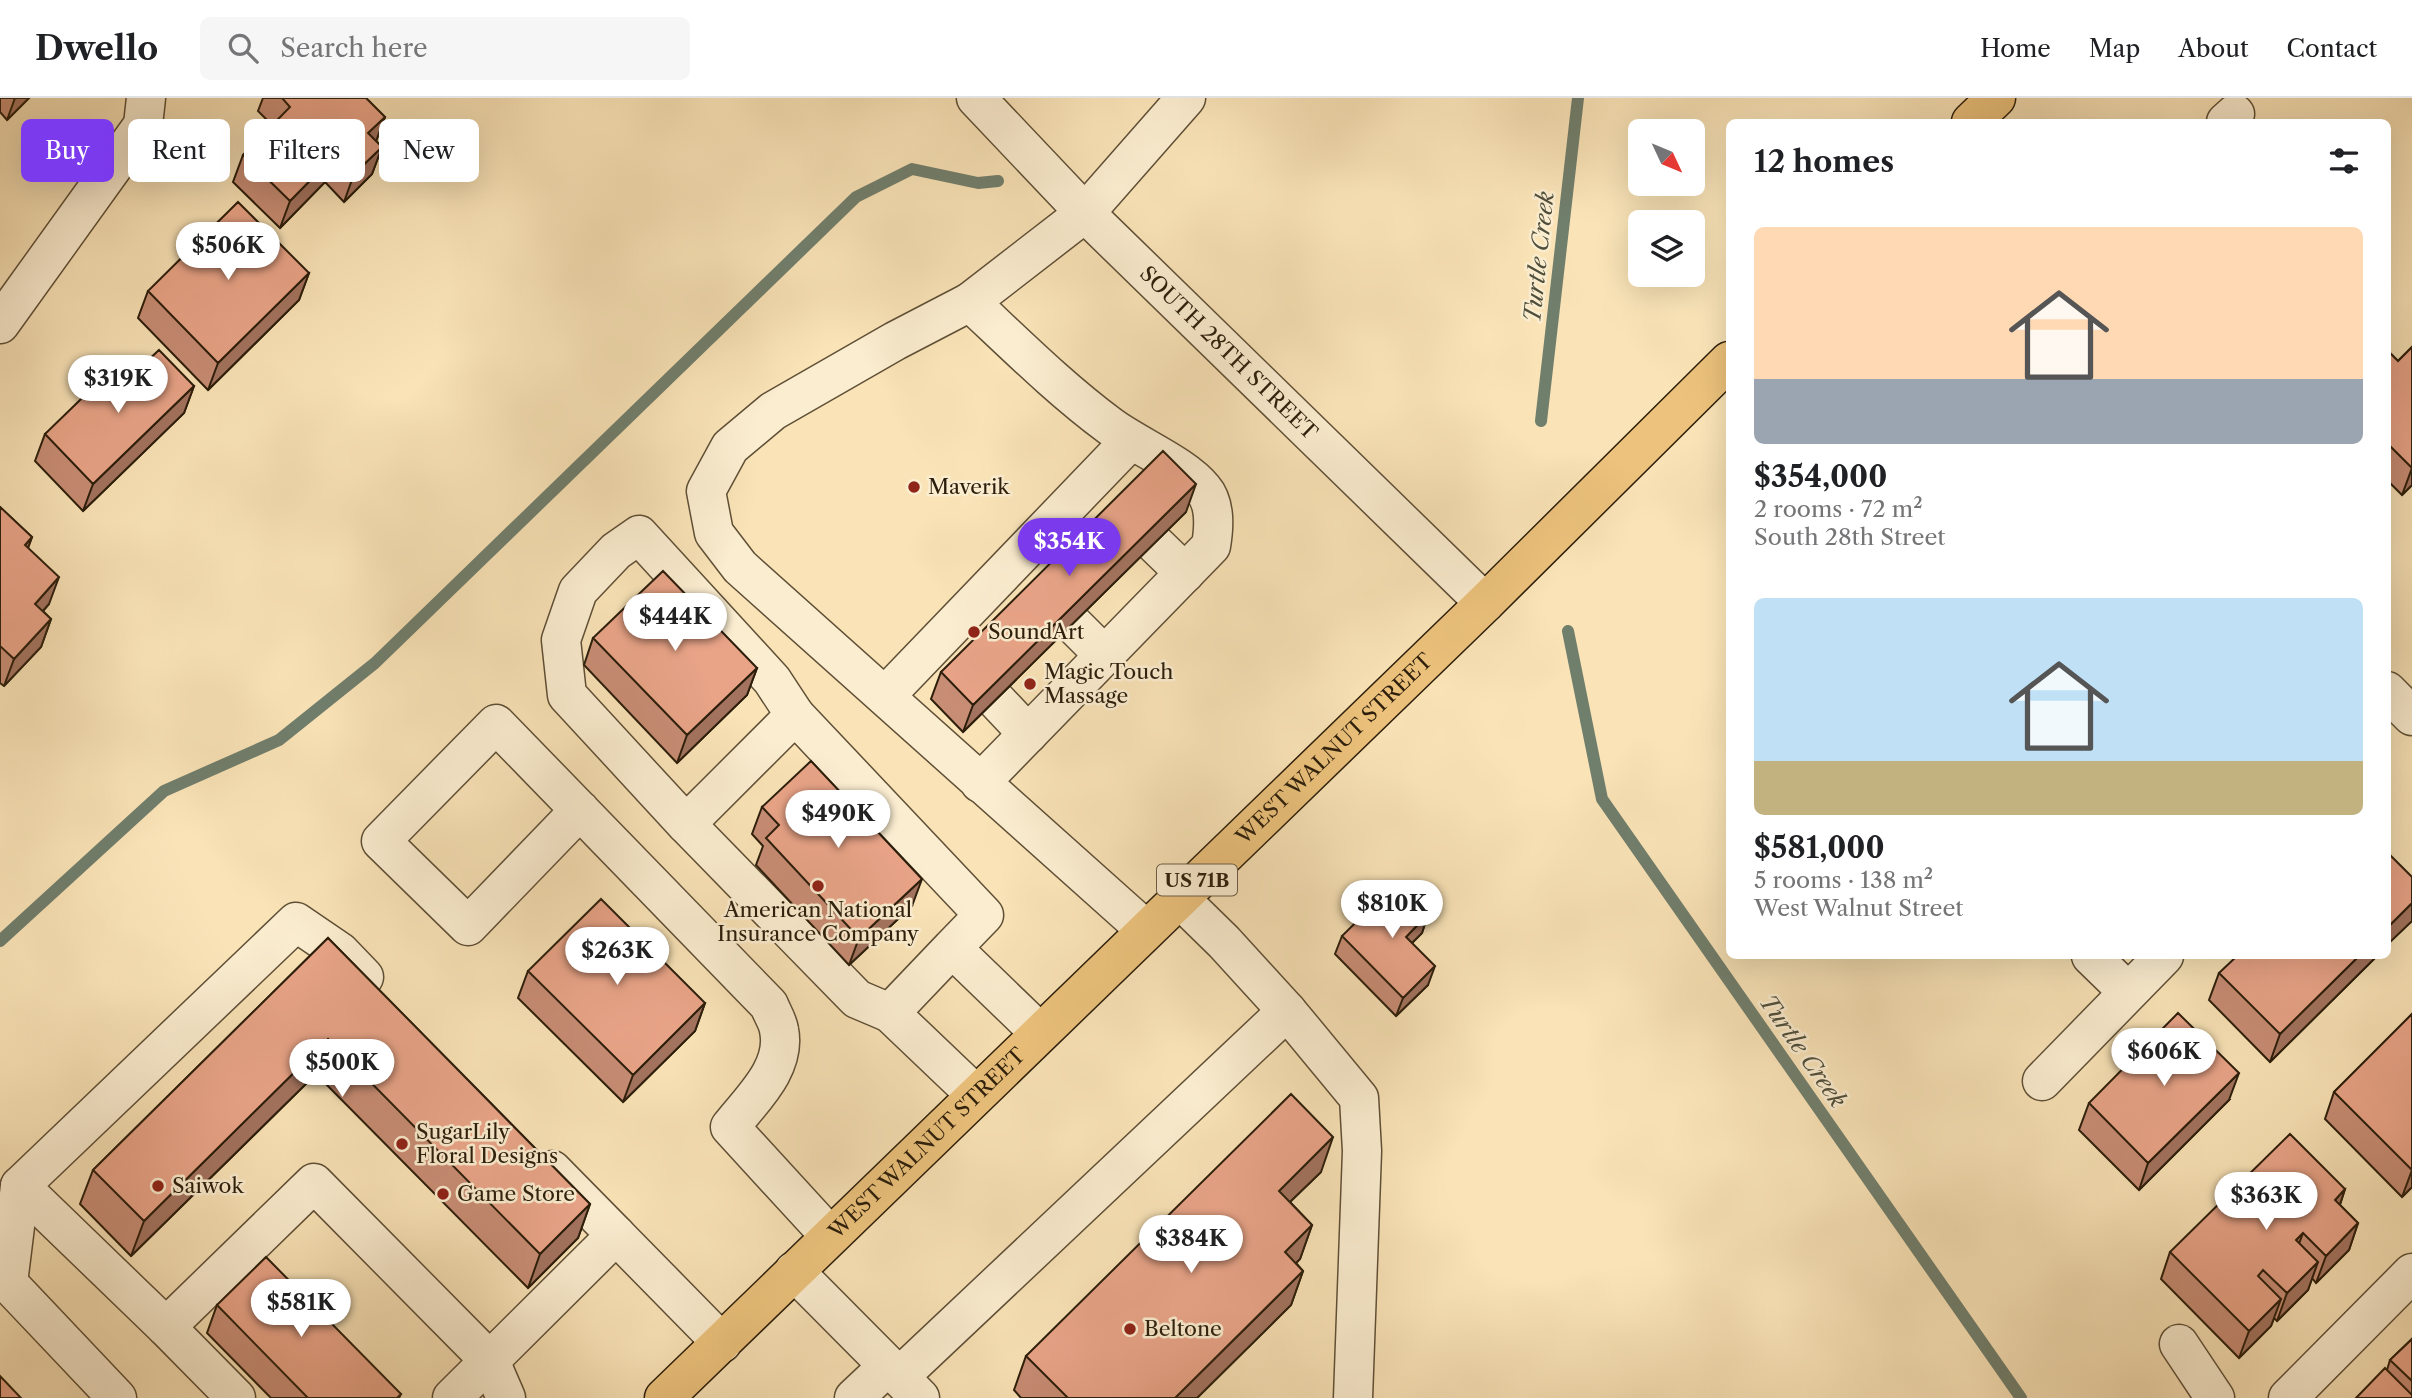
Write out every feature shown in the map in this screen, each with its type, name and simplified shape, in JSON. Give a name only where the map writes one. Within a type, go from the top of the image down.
[{"type":"main road","points":[[1974,119],[1996,98]]},
{"type":"main road","name":"WEST WALNUT STREET","points":[[664,1398],[1485,603],[1726,364]]},
{"type":"street","points":[[0,324],[143,125],[146,98]]},
{"type":"street","name":"SOUTH 28TH STREET","points":[[976,98],[1085,213],[1485,603]]},
{"type":"street","points":[[1146,930],[740,567],[714,533],[706,491],[730,447],[773,411],[895,341],[970,302],[1085,213],[1186,98]]},
{"type":"street","points":[[970,302],[1080,404],[1130,441],[1179,469],[1205,490],[1215,523],[1211,546],[980,783]]},
{"type":"street","points":[[885,696],[948,656],[1010,564],[1101,491],[1130,441]]},
{"type":"street","points":[[890,1013],[984,915],[795,715],[772,680],[639,535],[616,551],[578,591],[561,640],[567,695],[686,824],[857,999],[890,1013],[976,1095]]},
{"type":"street","points":[[1154,543],[1185,573]]},
{"type":"street","points":[[1010,564],[1040,591]]},
{"type":"street","points":[[1072,623],[1104,655]]},
{"type":"street","points":[[996,700],[1028,734]]},
{"type":"street","points":[[686,824],[795,715]]},
{"type":"street","points":[[580,810],[468,926],[381,841],[496,724],[580,810],[769,1004],[779,1030],[780,1052],[769,1077],[730,1127],[830,1236]]},
{"type":"street","points":[[1179,898],[1224,942],[1287,1011],[1359,1098],[1362,1151],[1353,1398]]},
{"type":"street","points":[[117,1398],[8,1283],[20,1186],[296,922],[340,952],[387,1001]]},
{"type":"street","points":[[952,948],[1040,1033]]},
{"type":"street","points":[[2094,959],[2128,992]]},
{"type":"street","points":[[2042,1081],[2162,959]]},
{"type":"street","points":[[854,1398],[902,1380],[1287,1011]]},
{"type":"street","points":[[530,1147],[722,1343]]},
{"type":"street","points":[[166,1327],[314,1183],[489,1361],[506,1398]]},
{"type":"street","points":[[20,1186],[166,1327],[230,1398]]},
{"type":"street","points":[[452,1398],[616,1235]]},
{"type":"street","points":[[794,1271],[902,1380]]},
{"type":"street","points":[[2288,1398],[2412,1273]]},
{"type":"street","points":[[2179,1344],[2215,1398]]},
{"type":"building","points":[[282,98],[366,98],[385,117],[379,119],[379,123],[368,133],[379,144],[379,150],[365,163],[365,119],[278,119],[290,107]]},
{"type":"building","points":[[271,182],[309,182],[290,201]]},
{"type":"building","points":[[238,202],[309,273],[218,363],[148,291]]},
{"type":"building","points":[[2412,347],[2412,468],[2391,447],[2391,354],[2398,361]]},
{"type":"building","points":[[159,350],[194,386],[93,484],[45,434],[113,368],[126,381]]},
{"type":"building","points":[[1163,451],[1196,484],[973,705],[941,672]]},
{"type":"building","points":[[0,507],[32,537],[25,545],[59,577],[35,604],[51,619],[14,659],[0,646]]},
{"type":"building","points":[[663,571],[757,668],[687,735],[593,638]]},
{"type":"building","points":[[811,761],[922,879],[859,938],[766,838],[779,825],[762,807]]},
{"type":"building","points":[[2391,856],[2412,877],[2412,903],[2391,924]]},
{"type":"building","points":[[1397,882],[1428,914],[1406,937],[1435,966],[1403,998],[1342,936]]},
{"type":"building","points":[[601,899],[705,1003],[633,1075],[528,971]]},
{"type":"building","points":[[328,938],[590,1204],[540,1254],[328,1039],[144,1221],[93,1170]]},
{"type":"building","points":[[2234,959],[2356,959],[2280,1034],[2219,973]]},
{"type":"building","points":[[2178,1013],[2239,1073],[2148,1163],[2089,1103]]},
{"type":"building","points":[[2412,1014],[2412,1170],[2334,1092]]},
{"type":"building","points":[[1291,1094],[1333,1137],[1279,1191],[1312,1225],[1285,1252],[1303,1271],[1175,1398],[1068,1398],[1026,1356]]},
{"type":"building","points":[[2290,1134],[2345,1189],[2335,1200],[2358,1223],[2326,1256],[2303,1233],[2296,1240],[2318,1262],[2287,1293],[2263,1270],[2258,1276],[2281,1299],[2249,1331],[2170,1252]]},
{"type":"building","points":[[266,1257],[401,1394],[397,1398],[308,1398],[217,1305]]},
{"type":"building","points":[[2412,1339],[2412,1381],[2390,1360]]},
{"type":"building","points":[[2385,1368],[2412,1394],[2412,1398],[2358,1398],[2357,1397]]},
{"type":"building","points":[[0,1376],[21,1398],[0,1398]]},
{"type":"waterway","name":"Turtle Creek","points":[[1541,421],[1578,98]]},
{"type":"waterway","points":[[0,941],[164,791],[279,740],[375,663],[856,197],[912,169],[978,183],[998,181]]},
{"type":"waterway","name":"Turtle Creek","points":[[1568,631],[1602,799],[2021,1398]]},
{"type":"place","name":"Maverik","points":[[914,487]]},
{"type":"place","name":"SoundArt","points":[[974,632]]},
{"type":"place","name":"Magic Touch Massage","points":[[1030,684]]},
{"type":"place","name":"American National Insurance Company","points":[[818,886]]},
{"type":"place","name":"SugarLily Floral Designs","points":[[402,1144]]},
{"type":"place","name":"Saiwok","points":[[158,1186]]},
{"type":"place","name":"Game Store","points":[[443,1194]]},
{"type":"place","name":"Beltone","points":[[1130,1329]]}]
